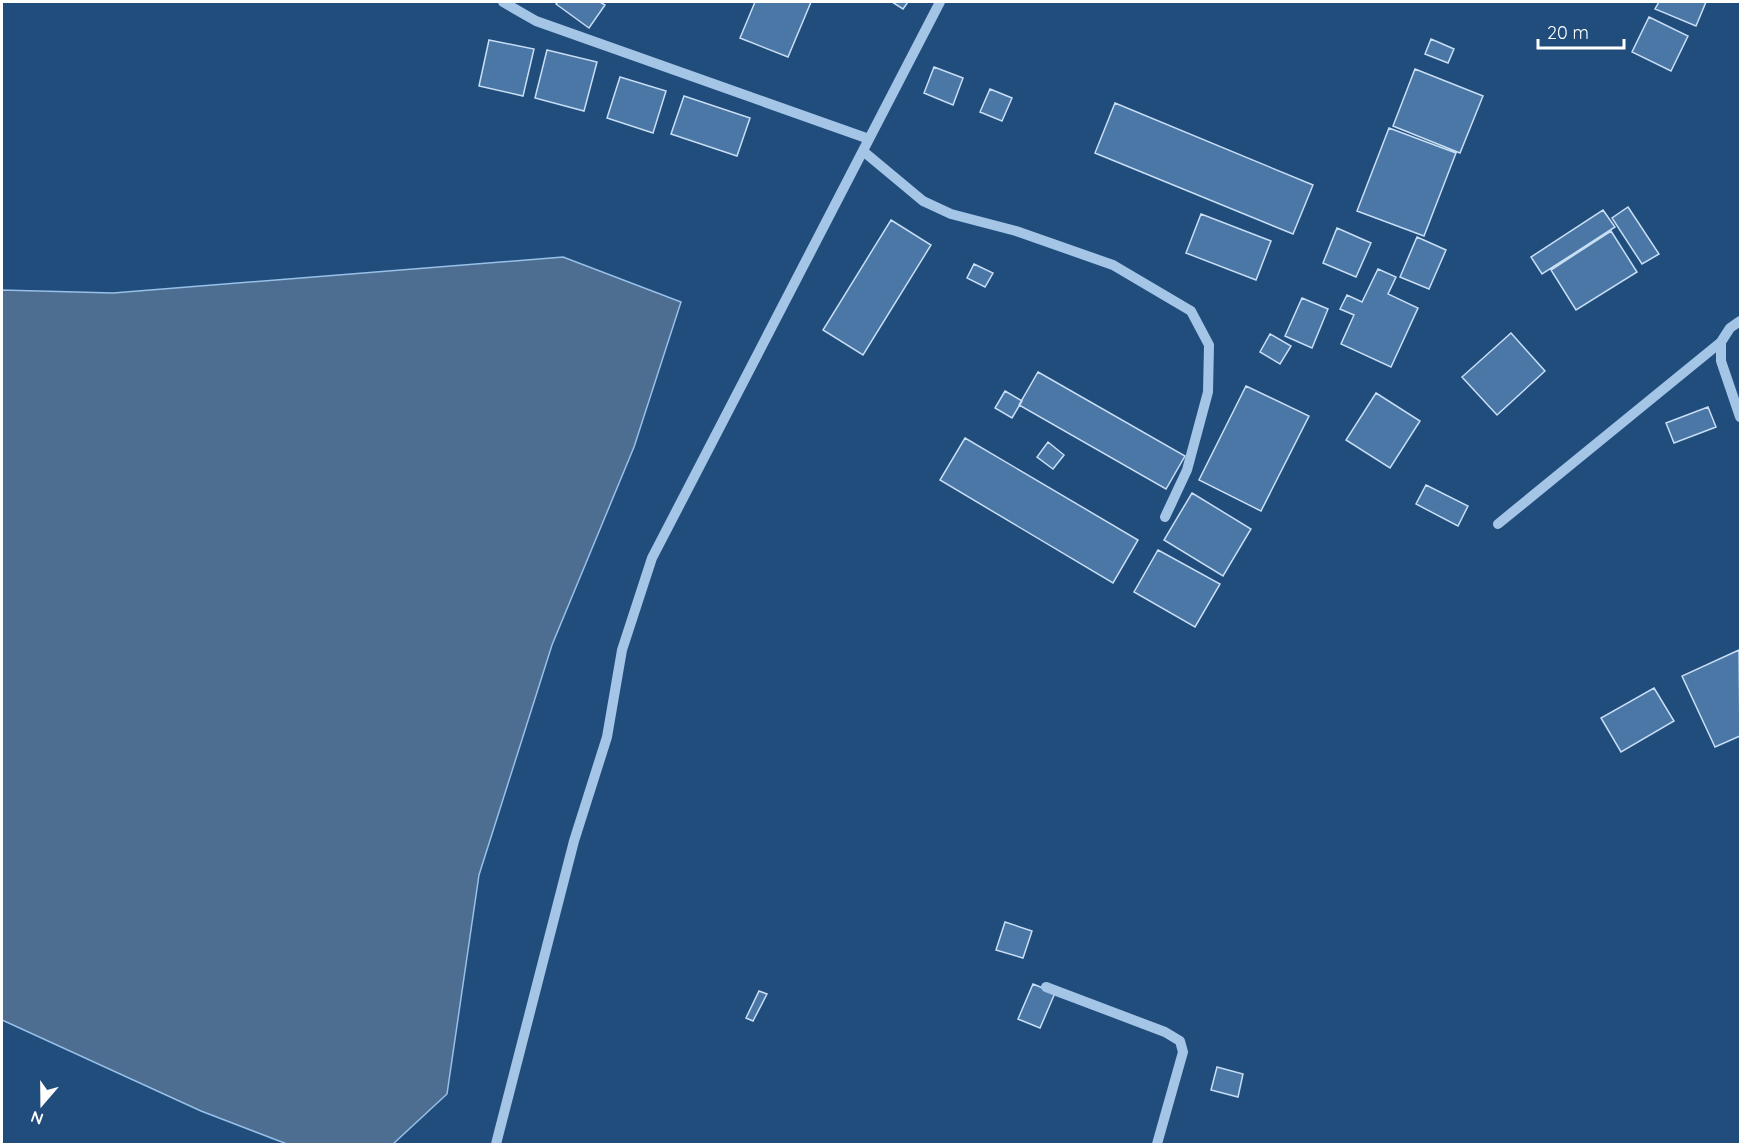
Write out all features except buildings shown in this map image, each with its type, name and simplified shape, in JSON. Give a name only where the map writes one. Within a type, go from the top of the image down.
[{"type":"street","points":[[503,2],[536,21],[869,139]]},
{"type":"street","points":[[496,1144],[574,840],[607,737],[622,650],[652,558],[700,470],[940,2]]},
{"type":"street","points":[[863,151],[923,201],[951,213],[1016,231],[1113,265],[1191,311],[1209,345],[1208,392],[1187,470],[1165,517]]},
{"type":"street","points":[[1498,524],[1721,342],[1730,328],[1740,321]]},
{"type":"street","points":[[1721,342],[1721,361],[1740,417]]},
{"type":"street","points":[[1046,987],[1165,1032],[1180,1041],[1183,1052],[1157,1144]]},
{"type":"water","points":[[563,257],[681,302],[634,447],[552,645],[479,875],[447,1094],[393,1144],[287,1144],[201,1111],[2,1020],[2,290],[113,293]]}]
